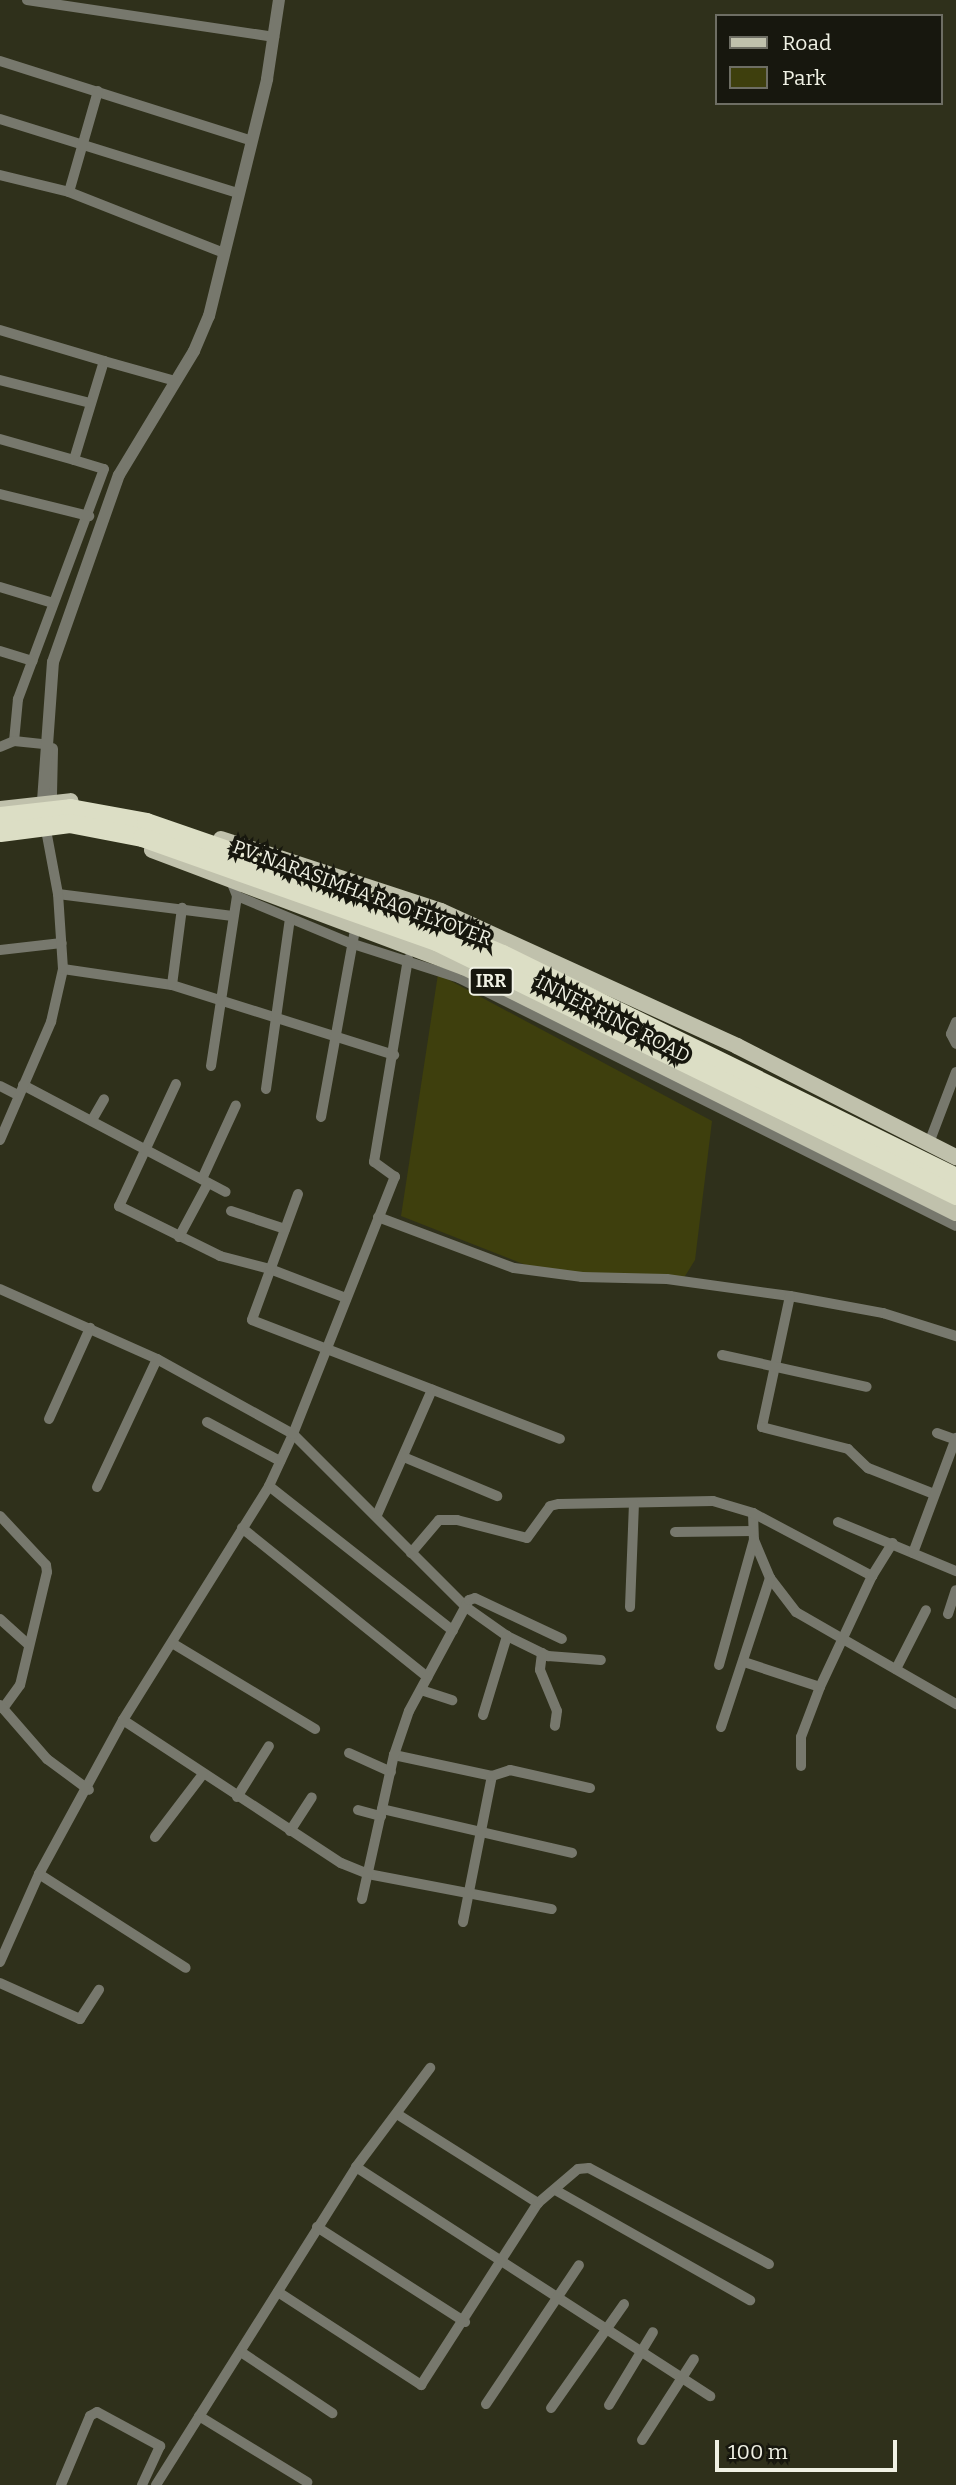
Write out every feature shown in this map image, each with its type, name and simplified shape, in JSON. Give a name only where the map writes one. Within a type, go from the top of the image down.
[{"type":"highway","name":"P.V. NARASIMHA RAO FLYOVER","points":[[0,816],[70,808],[146,822],[386,905],[502,954],[956,1177]]},
{"type":"highway","name":"P.V. NARASIMHA RAO FLYOVER","points":[[0,832],[69,823],[142,837],[436,941],[956,1195]]},
{"type":"main road","name":"INNER RING ROAD","points":[[0,809],[47,801],[115,808],[299,862],[441,911],[737,1046],[956,1157]]},
{"type":"main road","name":"INNER RING ROAD","points":[[0,839],[46,830],[108,836],[234,889],[356,924],[464,967],[956,1213]]},
{"type":"street","points":[[27,0],[274,37]]},
{"type":"street","points":[[47,801],[53,662],[119,475],[175,382],[209,316],[237,193],[252,141],[279,0]]},
{"type":"street","points":[[0,61],[252,141]]},
{"type":"street","points":[[69,192],[98,91]]},
{"type":"street","points":[[0,119],[83,142],[237,193]]},
{"type":"street","points":[[0,175],[69,192],[224,253]]},
{"type":"street","points":[[0,330],[175,382]]},
{"type":"street","points":[[74,460],[104,361]]},
{"type":"street","points":[[0,380],[90,403]]},
{"type":"street","points":[[0,439],[104,469],[89,516],[65,571],[18,699],[14,741]]},
{"type":"street","points":[[0,494],[89,516]]},
{"type":"street","points":[[71,556],[89,561]]},
{"type":"street","points":[[65,571],[83,576]]},
{"type":"street","points":[[0,587],[53,603]]},
{"type":"street","points":[[0,651],[32,660]]},
{"type":"street","points":[[47,801],[44,744],[49,714]]},
{"type":"street","points":[[0,747],[14,741],[44,744]]},
{"type":"street","points":[[0,1140],[51,1022],[63,969],[58,894],[46,830]]},
{"type":"street","points":[[211,1066],[223,1002],[234,889],[290,919],[350,943],[408,959],[459,978],[956,1226]]},
{"type":"street","points":[[58,894],[233,916]]},
{"type":"street","points":[[172,985],[182,908]]},
{"type":"street","points":[[266,1089],[278,1020],[290,919]]},
{"type":"street","points":[[321,1117],[350,943],[356,924]]},
{"type":"street","points":[[0,950],[62,943]]},
{"type":"street","points":[[0,1962],[39,1874],[89,1790],[123,1720],[269,1486],[293,1434],[395,1174],[374,1162],[408,959]]},
{"type":"street","points":[[63,969],[172,985],[336,1039],[394,1055]]},
{"type":"street","points":[[956,1022],[951,1039],[956,1044]]},
{"type":"street","points":[[929,1143],[956,1072]]},
{"type":"street","points":[[176,1084],[143,1148],[119,1206],[220,1256],[270,1269],[345,1298]]},
{"type":"street","points":[[0,1086],[20,1090],[92,1120],[226,1192]]},
{"type":"street","points":[[92,1120],[104,1099]]},
{"type":"street","points":[[179,1237],[236,1105]]},
{"type":"street","points":[[298,1194],[252,1320],[560,1438]]},
{"type":"street","points":[[231,1211],[285,1229]]},
{"type":"street","points":[[378,1217],[514,1268],[582,1277],[667,1279],[790,1296],[883,1313],[956,1336]]},
{"type":"street","points":[[0,1289],[157,1359],[293,1434],[466,1607],[507,1636],[542,1653],[579,1662],[601,1660]]},
{"type":"street","points":[[790,1296],[775,1367],[760,1419],[767,1432],[848,1449],[868,1468],[934,1494]]},
{"type":"street","points":[[49,1419],[90,1328]]},
{"type":"street","points":[[722,1355],[867,1387]]},
{"type":"street","points":[[97,1487],[157,1359]]},
{"type":"street","points":[[377,1516],[406,1458],[432,1390]]},
{"type":"street","points":[[207,1422],[280,1461]]},
{"type":"street","points":[[913,1553],[956,1439],[937,1433]]},
{"type":"street","points":[[406,1458],[497,1496]]},
{"type":"street","points":[[269,1486],[453,1631]]},
{"type":"street","points":[[411,1553],[439,1520],[457,1520],[527,1538],[550,1506],[713,1501],[753,1513],[872,1576]]},
{"type":"street","points":[[630,1607],[634,1504]]},
{"type":"street","points":[[719,1665],[753,1536],[753,1513]]},
{"type":"street","points":[[838,1522],[956,1571]]},
{"type":"street","points":[[2,1523],[46,1565],[20,1685],[1,1707],[47,1759],[89,1790]]},
{"type":"street","points":[[242,1528],[427,1677]]},
{"type":"street","points":[[675,1532],[753,1536]]},
{"type":"street","points":[[753,1536],[770,1578],[796,1612],[956,1704]]},
{"type":"street","points":[[801,1766],[801,1737],[820,1687],[872,1576],[893,1543]]},
{"type":"street","points":[[721,1727],[770,1578]]},
{"type":"street","points":[[948,1614],[956,1590]]},
{"type":"street","points":[[362,1899],[394,1755],[427,1677],[466,1607],[475,1598],[562,1639]]},
{"type":"street","points":[[895,1669],[926,1610]]},
{"type":"street","points":[[0,1619],[29,1645]]},
{"type":"street","points":[[483,1716],[507,1636]]},
{"type":"street","points":[[172,1643],[315,1728]]},
{"type":"street","points":[[542,1653],[540,1670],[557,1711],[555,1726]]},
{"type":"street","points":[[744,1662],[820,1687]]},
{"type":"street","points":[[421,1690],[452,1700]]},
{"type":"street","points":[[123,1720],[341,1863],[368,1874],[552,1909]]},
{"type":"street","points":[[237,1797],[269,1746]]},
{"type":"street","points":[[349,1753],[391,1772]]},
{"type":"street","points":[[394,1755],[492,1776],[510,1770],[590,1788]]},
{"type":"street","points":[[155,1837],[204,1774]]},
{"type":"street","points":[[463,1922],[492,1776]]},
{"type":"street","points":[[290,1831],[313,1797]]},
{"type":"street","points":[[358,1810],[382,1812],[572,1853]]},
{"type":"street","points":[[39,1874],[186,1968]]},
{"type":"street","points":[[0,1983],[80,2020],[99,1990]]},
{"type":"street","points":[[156,2485],[356,2167],[430,2068]]},
{"type":"street","points":[[397,2114],[538,2203]]},
{"type":"street","points":[[356,2167],[710,2396]]},
{"type":"street","points":[[278,2292],[421,2385],[464,2322],[538,2203],[557,2191],[578,2169],[600,2171],[769,2264]]},
{"type":"street","points":[[557,2191],[750,2300]]},
{"type":"street","points":[[317,2227],[464,2322]]},
{"type":"street","points":[[486,2404],[579,2265]]},
{"type":"street","points":[[551,2408],[624,2304]]},
{"type":"street","points":[[609,2404],[653,2332]]},
{"type":"street","points":[[241,2351],[332,2413]]},
{"type":"street","points":[[642,2440],[694,2359]]},
{"type":"street","points":[[61,2485],[90,2416],[97,2412],[160,2446],[142,2485]]},
{"type":"street","points":[[199,2416],[307,2482]]},
{"type":"green space","points":[[438,974],[712,1121],[695,1260],[682,1281],[541,1271],[401,1216]]}]
